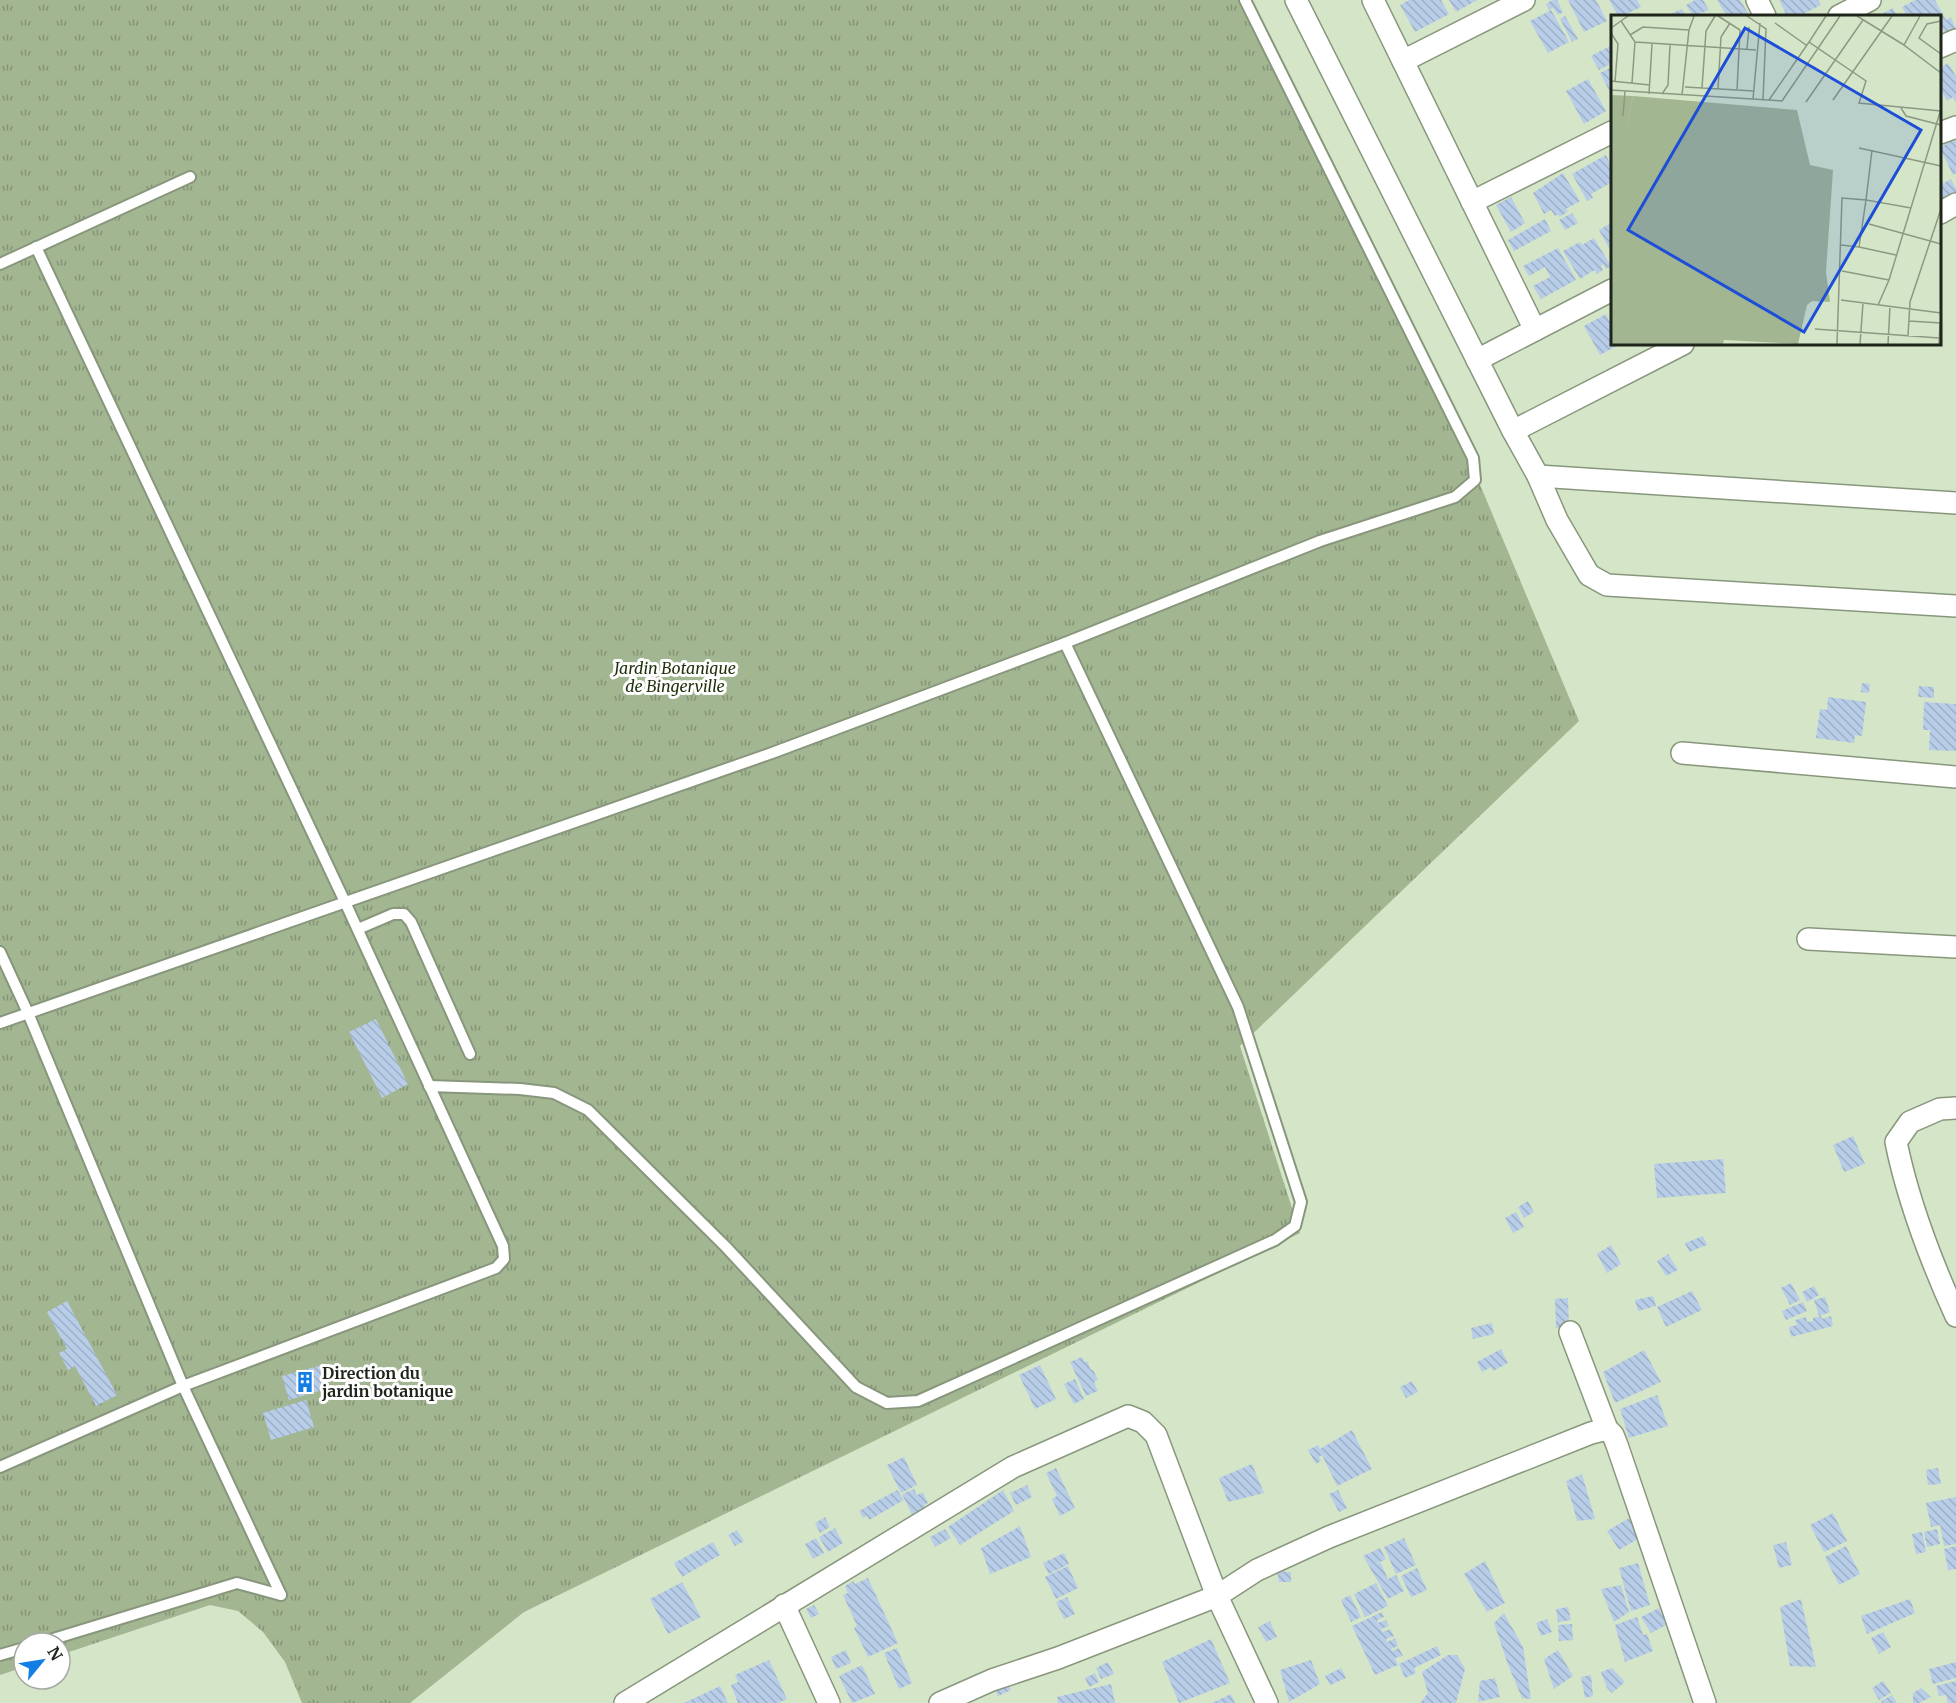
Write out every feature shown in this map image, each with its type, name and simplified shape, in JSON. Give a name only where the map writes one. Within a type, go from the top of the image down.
[{"type":"street","points":[[1296,0],[1513,431],[1538,476],[1557,520],[1588,575],[1607,585],[1956,606]]},
{"type":"street","points":[[1373,0],[1535,330]]},
{"type":"street","points":[[1403,61],[1524,0]]},
{"type":"street","points":[[1757,0],[1764,15]]},
{"type":"street","points":[[1841,15],[1870,0]]},
{"type":"street","points":[[1941,47],[1956,40]]},
{"type":"street","points":[[1941,133],[1956,127]]},
{"type":"street","points":[[1472,202],[1611,132]]},
{"type":"street","points":[[1941,212],[1956,204]]},
{"type":"street","points":[[1477,360],[1611,291]]},
{"type":"street","points":[[1513,431],[1681,345]]},
{"type":"street","points":[[1538,476],[1956,503]]},
{"type":"street","points":[[1682,753],[1956,777]]},
{"type":"street","points":[[1808,939],[1956,947]]},
{"type":"street","points":[[1956,1108],[1941,1109],[1910,1122],[1896,1142],[1906,1181],[1940,1280],[1956,1316]]},
{"type":"street","points":[[1570,1332],[1607,1429],[1613,1435],[1617,1445],[1705,1703]]},
{"type":"street","points":[[626,1703],[1013,1467],[1128,1416],[1143,1422],[1156,1435],[1217,1596],[1267,1703]]},
{"type":"street","points":[[940,1703],[992,1680],[1058,1658],[1217,1596],[1257,1570],[1329,1537],[1591,1433],[1607,1429]]},
{"type":"street","points":[[784,1605],[829,1703]]},
{"type":"lane","points":[[0,1023],[772,753],[1065,643],[1320,541],[1455,497],[1475,480],[1473,458],[1245,0]]},
{"type":"lane","points":[[0,264],[190,177]]},
{"type":"lane","points":[[0,1467],[183,1386],[496,1268],[504,1259],[503,1246],[358,929],[36,247]]},
{"type":"lane","points":[[429,1086],[519,1089],[554,1093],[588,1110],[726,1247],[856,1387],[887,1403],[918,1401],[1275,1240],[1295,1226],[1301,1202],[1238,1007],[1065,643]]},
{"type":"lane","points":[[358,929],[393,914],[404,914],[411,922],[470,1054]]},
{"type":"lane","points":[[0,952],[28,1013],[183,1386],[281,1595],[237,1583],[72,1633]]},
{"type":"green space","name":"Jardin Botanique de Bingerville","points":[[0,0],[1238,0],[1481,487],[1579,721],[1240,1046],[1300,1233],[524,1612],[410,1703],[302,1703],[285,1662],[263,1632],[238,1611],[210,1605],[72,1651],[72,1631],[12,1631],[12,1671],[0,1675]]},
{"type":"building","points":[[1409,0],[1441,0],[1449,14],[1415,32],[1400,5]]},
{"type":"building","points":[[1449,0],[1477,0],[1456,12]]},
{"type":"building","points":[[1557,0],[1563,12],[1558,15],[1553,8],[1549,10],[1546,4]]},
{"type":"building","points":[[1568,0],[1596,0],[1607,21],[1584,32]]},
{"type":"building","points":[[1609,0],[1637,0],[1641,7],[1624,15],[1617,15]]},
{"type":"building","points":[[1695,0],[1703,0],[1709,10],[1692,15],[1686,5]]},
{"type":"building","points":[[1717,0],[1740,0],[1748,13],[1744,15],[1726,15]]},
{"type":"building","points":[[1779,0],[1818,0],[1821,5],[1801,15],[1786,15]]},
{"type":"building","points":[[1915,0],[1935,0],[1946,20],[1951,17],[1956,30],[1946,35],[1941,25],[1941,15],[1906,15],[1902,7]]},
{"type":"building","points":[[1893,8],[1896,15],[1880,15]]},
{"type":"building","points":[[1682,9],[1685,15],[1668,15]]},
{"type":"building","points":[[1551,10],[1569,42],[1548,53],[1530,21]]},
{"type":"building","points":[[1565,16],[1578,39],[1572,42],[1560,19]]},
{"type":"building","points":[[1611,46],[1611,64],[1599,70],[1591,56]]},
{"type":"building","points":[[1948,63],[1956,76],[1956,102],[1953,97],[1947,101],[1941,90],[1941,67]]},
{"type":"building","points":[[1611,68],[1611,94],[1600,73]]},
{"type":"building","points":[[1588,79],[1606,111],[1584,124],[1566,91]]},
{"type":"building","points":[[1956,138],[1956,173],[1953,175],[1941,150],[1946,144],[1944,141]]},
{"type":"building","points":[[1606,155],[1611,166],[1611,183],[1591,194],[1593,198],[1587,201],[1572,174]]},
{"type":"building","points":[[1563,173],[1580,201],[1566,209],[1568,212],[1559,217],[1558,214],[1555,216],[1551,210],[1544,214],[1533,193]]},
{"type":"building","points":[[1951,179],[1956,194],[1941,202],[1941,184]]},
{"type":"building","points":[[1511,197],[1525,223],[1511,232],[1496,205]]},
{"type":"building","points":[[1572,213],[1578,223],[1565,230],[1559,220]]},
{"type":"building","points":[[1545,219],[1551,231],[1514,251],[1508,240]]},
{"type":"building","points":[[1611,223],[1611,252],[1599,230]]},
{"type":"building","points":[[1594,238],[1611,266],[1606,269],[1603,264],[1601,266],[1603,270],[1597,274],[1595,270],[1580,279],[1563,251],[1580,242],[1582,245]]},
{"type":"building","points":[[1558,248],[1576,280],[1541,299],[1533,286],[1550,277],[1545,267],[1529,276],[1523,266]]},
{"type":"building","points":[[1606,314],[1611,324],[1611,345],[1618,345],[1600,355],[1584,326]]},
{"type":"building","points":[[1862,683],[1870,684],[1869,693],[1861,692]]},
{"type":"building","points":[[1919,686],[1934,687],[1934,698],[1918,697]]},
{"type":"building","points":[[1828,697],[1866,702],[1862,736],[1855,735],[1854,743],[1816,738],[1820,709],[1827,710]]},
{"type":"building","points":[[1924,702],[1956,704],[1956,751],[1929,750],[1930,730],[1923,730]]},
{"type":"building","points":[[376,1019],[408,1084],[382,1098],[349,1032]]},
{"type":"building","points":[[1853,1136],[1865,1164],[1844,1172],[1833,1145]]},
{"type":"building","points":[[1723,1159],[1726,1193],[1657,1198],[1654,1164]]},
{"type":"building","points":[[1528,1201],[1534,1212],[1524,1218],[1518,1207]]},
{"type":"building","points":[[1516,1212],[1524,1227],[1513,1233],[1505,1218]]},
{"type":"building","points":[[1703,1236],[1707,1245],[1689,1252],[1685,1243]]},
{"type":"building","points":[[1611,1245],[1621,1264],[1607,1273],[1597,1254]]},
{"type":"building","points":[[1668,1254],[1678,1270],[1666,1276],[1657,1261]]},
{"type":"building","points":[[1791,1283],[1800,1300],[1790,1305],[1781,1288]]},
{"type":"building","points":[[1814,1286],[1819,1295],[1807,1302],[1802,1292]]},
{"type":"building","points":[[1692,1291],[1702,1310],[1666,1327],[1657,1307]]},
{"type":"building","points":[[1653,1296],[1656,1306],[1638,1311],[1635,1300]]},
{"type":"building","points":[[1825,1297],[1830,1312],[1819,1316],[1814,1300]]},
{"type":"building","points":[[1568,1298],[1569,1327],[1556,1328],[1555,1299]]},
{"type":"building","points":[[67,1301],[117,1395],[96,1406],[75,1366],[68,1370],[59,1353],[67,1349],[47,1312]]},
{"type":"building","points":[[1803,1302],[1807,1311],[1786,1320],[1782,1311]]},
{"type":"building","points":[[1821,1316],[1822,1319],[1831,1316],[1833,1326],[1791,1337],[1789,1327],[1797,1325],[1795,1320],[1806,1317],[1807,1322]]},
{"type":"building","points":[[1492,1323],[1494,1334],[1473,1339],[1471,1328]]},
{"type":"building","points":[[1501,1349],[1508,1363],[1493,1371],[1491,1367],[1482,1372],[1477,1362]]},
{"type":"building","points":[[1644,1350],[1661,1382],[1615,1403],[1603,1372]]},
{"type":"building","points":[[1082,1357],[1085,1362],[1087,1361],[1098,1380],[1094,1382],[1098,1391],[1086,1396],[1070,1362]]},
{"type":"building","name":"Direction du jardin botanique","points":[[322,1365],[329,1388],[289,1400],[282,1376]]},
{"type":"building","points":[[1040,1365],[1056,1399],[1035,1409],[1019,1375]]},
{"type":"building","points":[[1075,1379],[1084,1399],[1074,1404],[1064,1384]]},
{"type":"building","points":[[1412,1381],[1418,1392],[1406,1398],[1400,1387]]},
{"type":"building","points":[[1657,1395],[1668,1426],[1629,1438],[1620,1409]]},
{"type":"building","points":[[306,1400],[314,1427],[271,1440],[263,1413]]},
{"type":"building","points":[[1352,1430],[1372,1469],[1337,1486],[1322,1455],[1319,1457],[1321,1461],[1316,1464],[1308,1450],[1318,1445],[1320,1449]]},
{"type":"building","points":[[904,1457],[917,1485],[901,1493],[887,1465]]},
{"type":"building","points":[[1252,1464],[1264,1493],[1228,1502],[1219,1478]]},
{"type":"building","points":[[1056,1468],[1075,1508],[1060,1516],[1052,1499],[1057,1496],[1046,1473]]},
{"type":"building","points":[[1938,1468],[1941,1484],[1928,1485],[1926,1470]]},
{"type":"building","points":[[1582,1474],[1595,1519],[1577,1521],[1566,1481]]},
{"type":"building","points":[[1027,1485],[1032,1497],[1016,1505],[1010,1493]]},
{"type":"building","points":[[914,1489],[917,1495],[923,1492],[928,1503],[924,1505],[928,1514],[915,1521],[902,1494]]},
{"type":"building","points":[[897,1490],[904,1500],[869,1520],[867,1516],[863,1518],[859,1511]]},
{"type":"building","points":[[1003,1490],[1014,1511],[960,1545],[948,1527]]},
{"type":"building","points":[[1338,1490],[1347,1508],[1339,1512],[1329,1494]]},
{"type":"building","points":[[1956,1497],[1956,1544],[1944,1546],[1940,1525],[1931,1527],[1926,1503]]},
{"type":"building","points":[[1833,1513],[1847,1541],[1824,1552],[1810,1525]]},
{"type":"building","points":[[825,1517],[830,1527],[820,1533],[815,1523]]},
{"type":"building","points":[[1629,1518],[1641,1537],[1619,1550],[1607,1531]]},
{"type":"building","points":[[1020,1526],[1031,1557],[990,1574],[981,1548]]},
{"type":"building","points":[[835,1528],[843,1543],[828,1552],[819,1537]]},
{"type":"building","points":[[945,1529],[951,1538],[935,1547],[930,1537]]},
{"type":"building","points":[[1937,1529],[1940,1544],[1927,1547],[1924,1532]]},
{"type":"building","points":[[737,1530],[744,1541],[735,1546],[728,1535]]},
{"type":"building","points":[[1922,1532],[1926,1552],[1916,1554],[1912,1534]]},
{"type":"building","points":[[816,1538],[824,1553],[813,1559],[805,1544]]},
{"type":"building","points":[[1404,1538],[1416,1565],[1396,1574],[1384,1547]]},
{"type":"building","points":[[713,1542],[720,1555],[682,1577],[674,1563]]},
{"type":"building","points":[[1786,1542],[1792,1565],[1779,1568],[1773,1545]]},
{"type":"building","points":[[1846,1546],[1860,1574],[1839,1585],[1825,1557]]},
{"type":"building","points":[[1956,1546],[1956,1569],[1948,1570],[1944,1549]]},
{"type":"building","points":[[1380,1548],[1386,1559],[1376,1564],[1381,1563],[1388,1579],[1396,1575],[1404,1591],[1388,1599],[1363,1556]]},
{"type":"building","points":[[1064,1553],[1069,1564],[1049,1574],[1043,1563]]},
{"type":"building","points":[[1485,1561],[1505,1603],[1487,1612],[1464,1574]]},
{"type":"building","points":[[1638,1563],[1650,1605],[1631,1611],[1619,1568]]},
{"type":"building","points":[[1068,1566],[1078,1588],[1056,1599],[1045,1577]]},
{"type":"building","points":[[1417,1568],[1427,1590],[1411,1597],[1401,1576]]},
{"type":"building","points":[[1277,1571],[1291,1572],[1291,1582],[1279,1582]]},
{"type":"building","points":[[868,1578],[898,1643],[868,1657],[854,1628],[857,1626],[843,1595],[848,1593],[845,1586],[853,1581],[855,1584]]},
{"type":"building","points":[[682,1582],[701,1617],[668,1634],[650,1599]]},
{"type":"building","points":[[1376,1583],[1388,1606],[1365,1617],[1354,1594]]},
{"type":"building","points":[[1621,1585],[1629,1612],[1614,1622],[1601,1589]]},
{"type":"building","points":[[1350,1595],[1361,1617],[1351,1622],[1341,1600]]},
{"type":"building","points":[[1067,1597],[1075,1614],[1064,1619],[1056,1602]]},
{"type":"building","points":[[1801,1599],[1816,1667],[1790,1666],[1780,1607]]},
{"type":"building","points":[[1910,1599],[1915,1613],[1867,1634],[1861,1616]]},
{"type":"building","points":[[814,1605],[819,1614],[811,1618],[806,1609]]},
{"type":"building","points":[[1568,1607],[1571,1620],[1558,1622],[1556,1609]]},
{"type":"building","points":[[1659,1608],[1668,1624],[1651,1633],[1641,1617]]},
{"type":"building","points":[[1382,1612],[1384,1617],[1377,1620],[1378,1623],[1386,1620],[1389,1626],[1381,1629],[1383,1632],[1390,1629],[1394,1636],[1386,1639],[1387,1642],[1395,1638],[1398,1646],[1391,1649],[1392,1651],[1399,1648],[1403,1656],[1395,1658],[1398,1665],[1375,1675],[1352,1626]]},
{"type":"building","points":[[1504,1613],[1523,1647],[1531,1699],[1522,1698],[1494,1623]]},
{"type":"building","points":[[1637,1617],[1643,1635],[1647,1634],[1653,1651],[1625,1662],[1615,1625]]},
{"type":"building","points":[[1547,1619],[1552,1632],[1541,1636],[1536,1623]]},
{"type":"building","points":[[1270,1621],[1277,1637],[1266,1642],[1258,1627]]},
{"type":"building","points":[[1572,1624],[1573,1640],[1559,1641],[1558,1625]]},
{"type":"building","points":[[1883,1632],[1891,1647],[1879,1654],[1871,1638]]},
{"type":"building","points":[[1211,1639],[1230,1683],[1179,1703],[1162,1662]]},
{"type":"building","points":[[1437,1646],[1441,1655],[1414,1668],[1416,1673],[1405,1678],[1399,1664]]},
{"type":"building","points":[[897,1648],[912,1683],[899,1689],[884,1653]]},
{"type":"building","points":[[846,1650],[851,1663],[836,1669],[831,1657]]},
{"type":"building","points":[[1558,1650],[1573,1676],[1554,1689],[1544,1659]]},
{"type":"building","points":[[1448,1655],[1457,1655],[1465,1669],[1456,1703],[1420,1703],[1428,1693],[1422,1672]]},
{"type":"building","points":[[769,1660],[787,1699],[778,1703],[738,1703],[731,1685],[738,1682],[735,1675]]},
{"type":"building","points":[[1311,1660],[1320,1684],[1289,1702],[1280,1670]]},
{"type":"building","points":[[1108,1662],[1114,1674],[1101,1679],[1096,1668]]},
{"type":"building","points":[[1956,1662],[1956,1678],[1933,1684],[1929,1669]]},
{"type":"building","points":[[862,1665],[875,1694],[852,1703],[839,1676]]},
{"type":"building","points":[[1341,1668],[1346,1678],[1330,1685],[1325,1676]]},
{"type":"building","points":[[1612,1668],[1625,1682],[1612,1693],[1607,1688],[1601,1672]]},
{"type":"building","points":[[1095,1673],[1099,1682],[1089,1687],[1085,1678]]},
{"type":"building","points":[[1591,1675],[1593,1696],[1585,1698],[1581,1677]]},
{"type":"building","points":[[1495,1678],[1500,1697],[1478,1702],[1480,1681]]},
{"type":"building","points":[[1006,1680],[1011,1690],[998,1696],[993,1686]]},
{"type":"building","points":[[1883,1681],[1891,1693],[1879,1700],[1872,1688]]},
{"type":"building","points":[[1956,1681],[1956,1703],[1948,1703],[1946,1695],[1939,1696],[1936,1686]]},
{"type":"building","points":[[1111,1684],[1115,1703],[1058,1703],[1057,1697]]},
{"type":"building","points":[[720,1686],[728,1703],[684,1703]]},
{"type":"building","points":[[1921,1688],[1931,1697],[1919,1703],[1913,1703],[1913,1693]]},
{"type":"building","points":[[1231,1694],[1235,1703],[1212,1703]]},
{"type":"building","points":[[1892,1695],[1897,1703],[1882,1703],[1881,1701]]},
{"type":"place","name":"Direction du jardin botanique","points":[[305,1382]]}]
